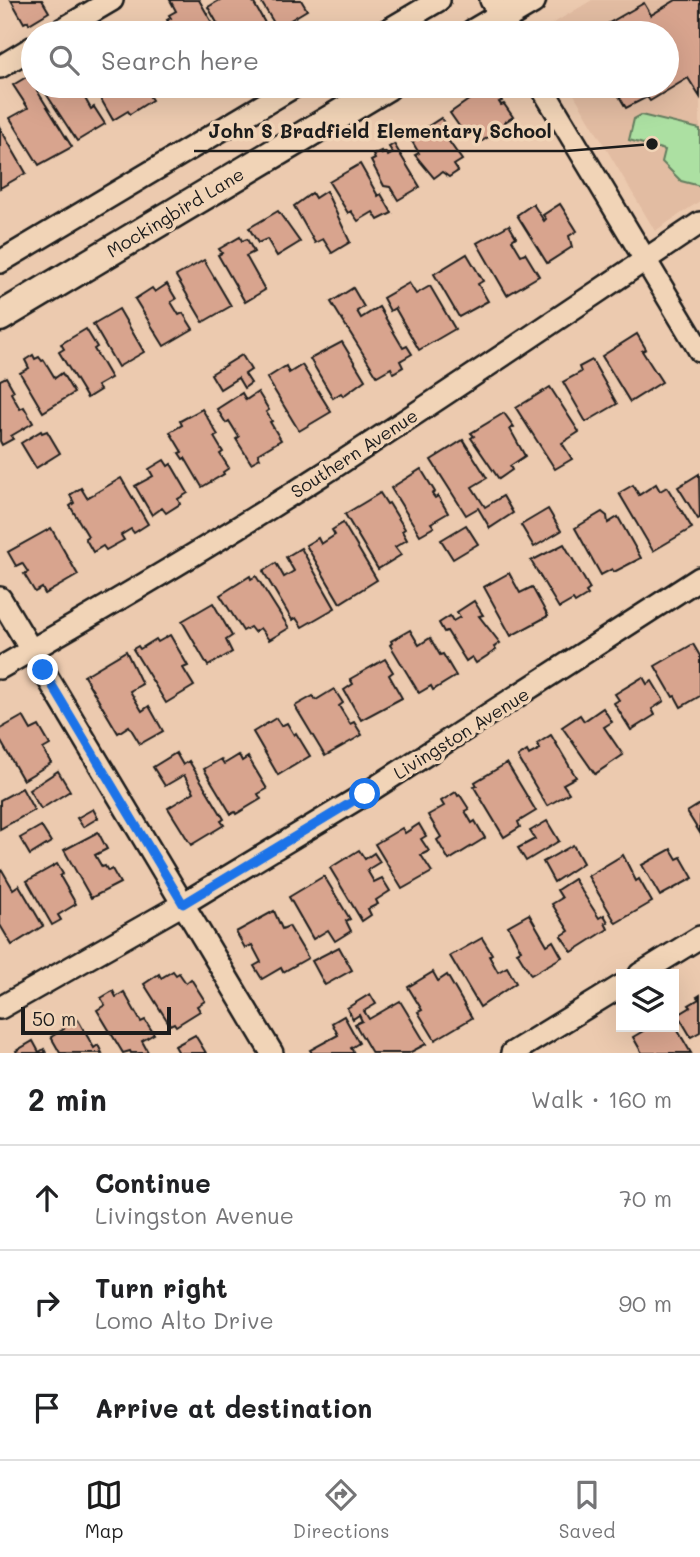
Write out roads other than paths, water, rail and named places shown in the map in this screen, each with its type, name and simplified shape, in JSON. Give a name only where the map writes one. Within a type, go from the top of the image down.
[{"type":"main road","points":[[500,17],[531,0]]},
{"type":"main road","name":"Mockingbird Lane","points":[[0,317],[367,98]]},
{"type":"street","points":[[76,21],[112,0]]},
{"type":"street","points":[[403,21],[439,0]]},
{"type":"street","points":[[0,67],[21,54]]},
{"type":"street","points":[[0,262],[275,98]]},
{"type":"street","points":[[548,98],[700,352]]},
{"type":"street","name":"Southern Avenue","points":[[0,668],[314,480],[700,223]]},
{"type":"street","name":"Livingston Avenue","points":[[0,1008],[183,904],[399,772],[700,578]]},
{"type":"street","points":[[0,598],[272,1053]]},
{"type":"street","points":[[648,969],[700,937]]},
{"type":"street","points":[[512,1053],[616,989]]},
{"type":"place","name":"John S Bradfield Elementary School","points":[[652,144]]}]
